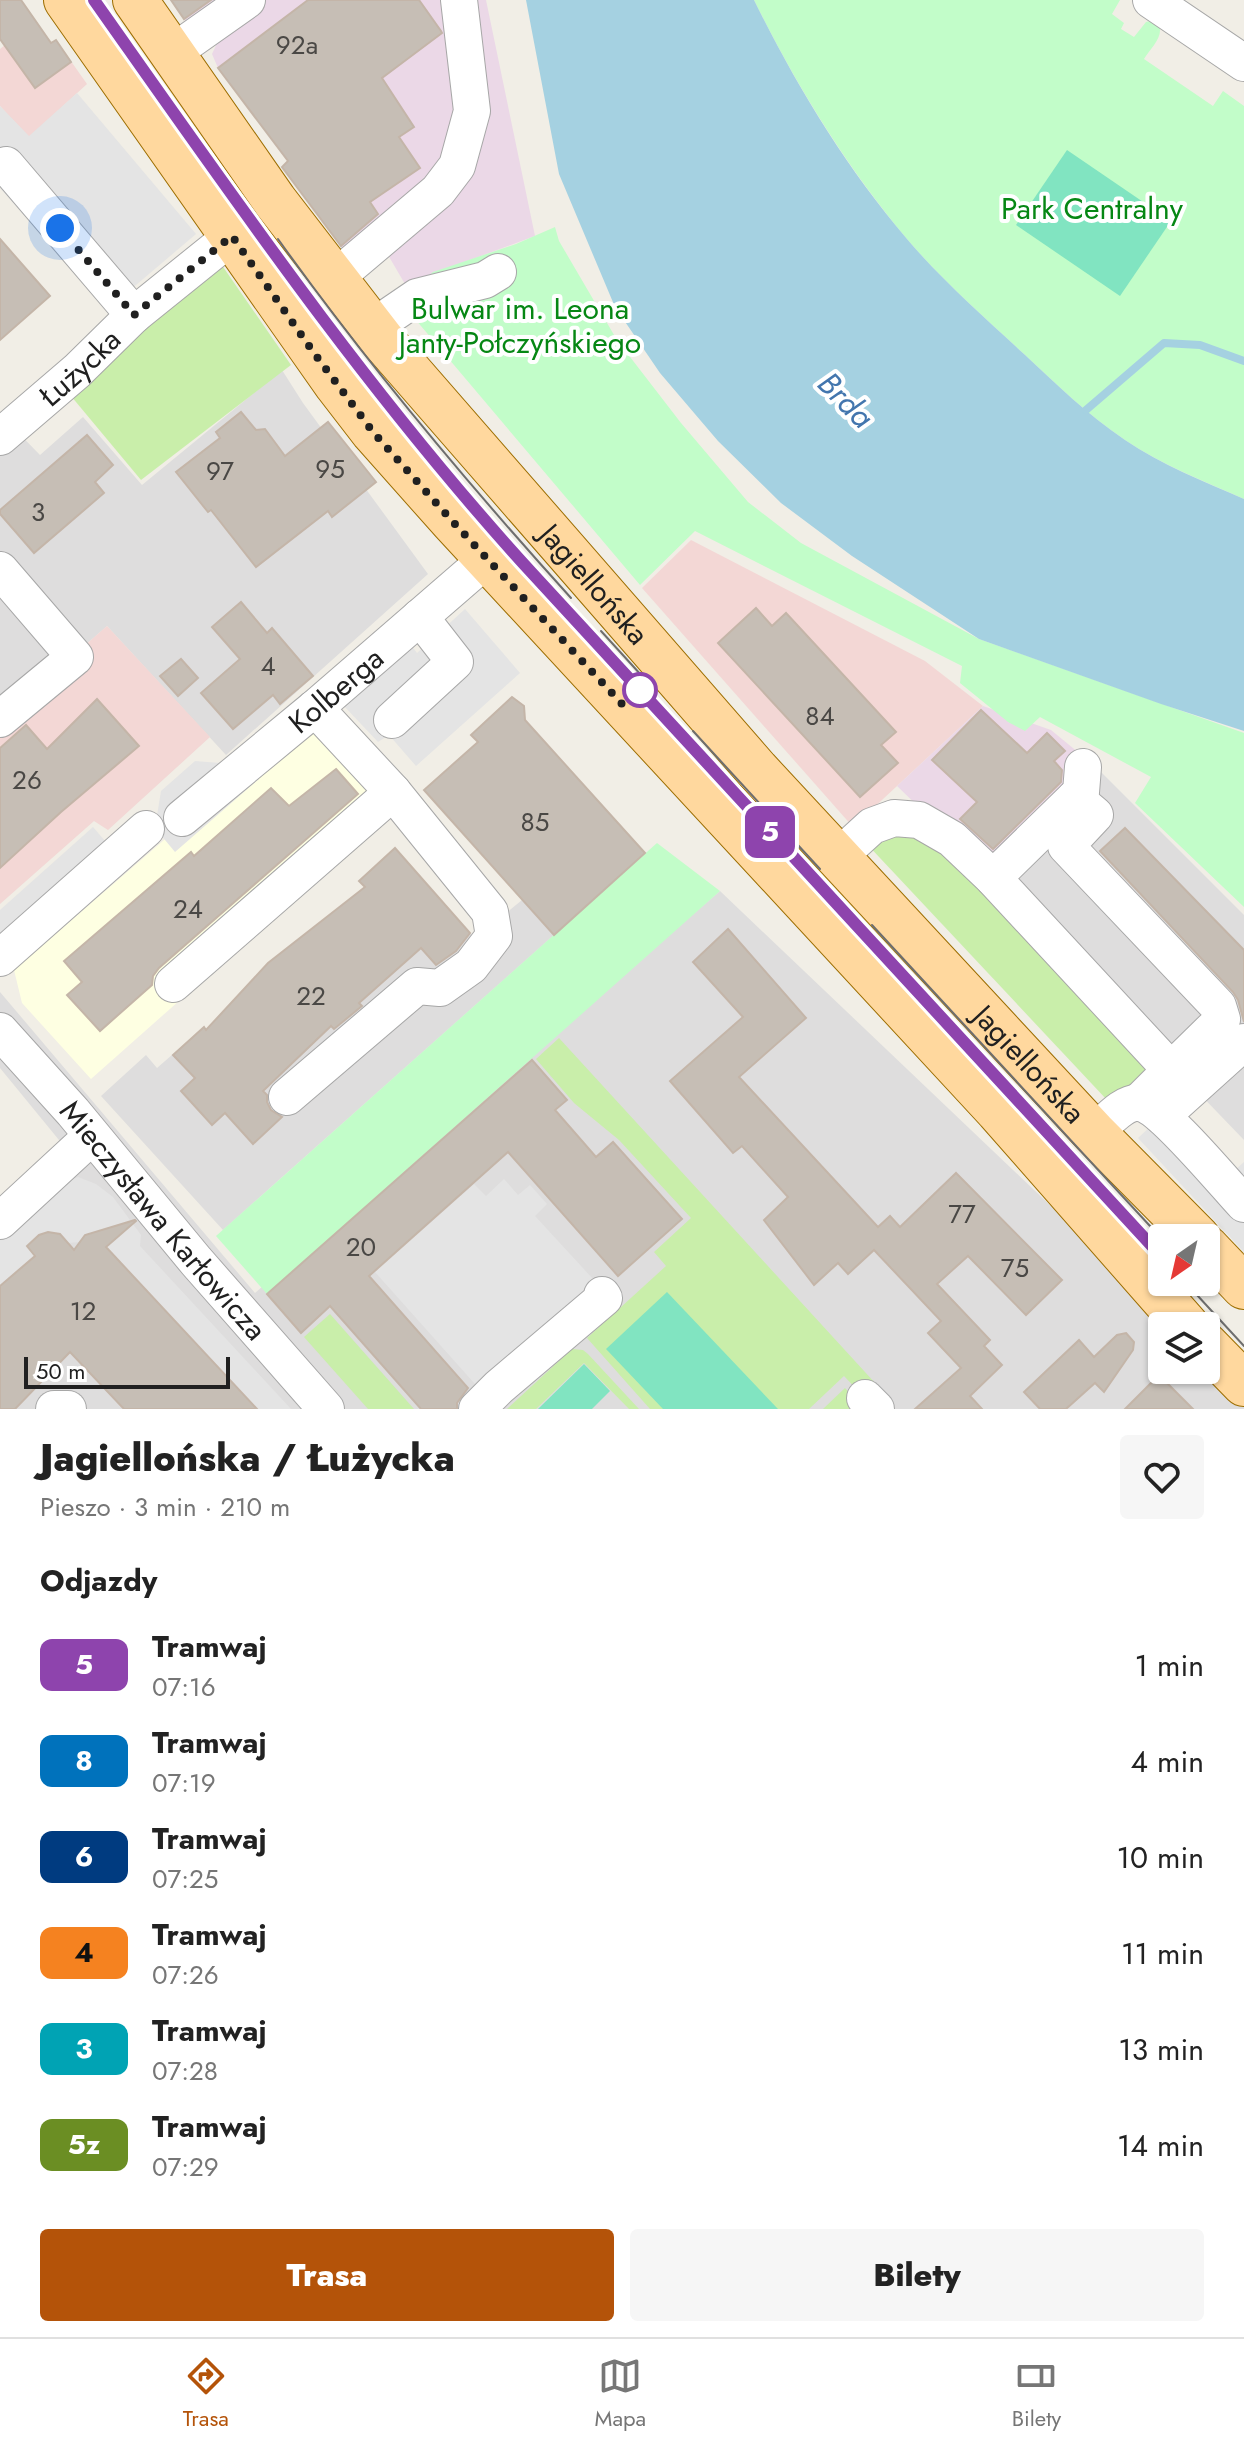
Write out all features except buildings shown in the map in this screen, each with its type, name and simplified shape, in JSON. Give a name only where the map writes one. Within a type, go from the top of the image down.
[{"type":"main road","name":"Jagiellońska","points":[[66,0],[373,432],[988,1100],[1175,1312]]},
{"type":"main road","name":"Jagiellońska","points":[[135,0],[275,201],[373,327],[757,770],[1094,1133],[1184,1224]]},
{"type":"main road","points":[[1220,1262],[1244,1287]]},
{"type":"main road","points":[[1220,1359],[1244,1384]]},
{"type":"street","points":[[172,53],[247,0]]},
{"type":"street","points":[[334,279],[438,191],[457,166],[472,111],[459,0]]},
{"type":"street","points":[[1151,0],[1244,63]]},
{"type":"street","points":[[6,165],[134,315]]},
{"type":"street","name":"Łużycka","points":[[0,437],[77,371],[134,315],[232,236]]},
{"type":"street","points":[[373,327],[417,297],[485,280],[498,272]]},
{"type":"street","name":"Kolberga","points":[[182,818],[487,559]]},
{"type":"street","points":[[0,570],[75,657],[0,719]]},
{"type":"street","points":[[392,720],[455,662],[420,617]]},
{"type":"street","points":[[287,1097],[417,986],[440,988],[471,966],[494,936],[490,912],[393,792],[315,708]]},
{"type":"street","points":[[993,878],[1079,783],[1095,815],[1066,846],[1218,1006],[1222,1019],[1171,1070],[1150,1110]]},
{"type":"street","points":[[173,984],[393,792]]},
{"type":"street","points":[[837,858],[872,826],[894,818],[919,820],[952,839],[993,878],[1171,1070]]},
{"type":"street","points":[[0,958],[146,829]]},
{"type":"street","name":"Mieczysława Karłowicza","points":[[0,1031],[326,1409]]},
{"type":"street","points":[[1150,1110],[1244,1042]]},
{"type":"street","points":[[1094,1133],[1129,1104],[1150,1110],[1244,1204]]},
{"type":"street","points":[[0,1221],[92,1136]]},
{"type":"street","points":[[490,1393],[604,1298],[602,1295]]},
{"type":"street","points":[[54,1409],[68,1409]]},
{"type":"shaded area","points":[[171,0],[486,0],[535,236],[405,284],[388,255],[362,234],[342,248],[282,167],[288,161],[218,68],[212,54],[225,26],[191,29]]},
{"type":"shaded area","points":[[35,21],[51,43],[56,40],[87,84],[29,137],[0,106],[0,49]]},
{"type":"shaded area","points":[[77,93],[196,234],[116,302],[82,281],[0,188],[0,106],[29,136]]},
{"type":"shaded area","points":[[282,370],[428,574],[226,755],[107,626],[0,708],[0,414],[40,455],[83,417],[142,485]]},
{"type":"shaded area","points":[[691,540],[925,661],[983,706],[853,827],[642,588]]},
{"type":"shaded area","points":[[465,609],[520,673],[416,766],[389,735],[378,742],[343,705],[411,645],[417,653]]},
{"type":"shaded area","points":[[107,626],[210,737],[108,830],[94,821],[0,904],[0,708]]},
{"type":"shaded area","points":[[983,706],[1051,730],[1096,767],[987,873],[897,786]]},
{"type":"shaded area","points":[[291,730],[328,733],[392,812],[91,1079],[22,1003],[14,970]]},
{"type":"shaded area","points":[[195,761],[245,765],[259,779],[175,852],[155,828],[161,791]]},
{"type":"shaded area","points":[[1096,767],[1244,915],[1244,1140],[987,873]]},
{"type":"shaded area","points":[[93,827],[117,855],[0,958],[0,910]]},
{"type":"shaded area","points":[[395,848],[475,939],[522,900],[554,935],[223,1230],[101,1096],[146,1055],[157,1068],[204,1027],[215,1039],[216,1020],[268,963],[335,911],[372,895],[359,881]]},
{"type":"shaded area","points":[[720,891],[1162,1312],[1148,1312],[1148,1384],[1220,1384],[1220,1377],[1244,1390],[1244,1409],[0,1409],[0,1233],[77,1162],[0,1068],[0,992],[255,1293]]},
{"type":"shaded area","points":[[1162,1116],[1223,1181],[1244,1162],[1244,1252],[1220,1224],[1138,1138]]},
{"type":"shaded area","points":[[78,1177],[96,1184],[113,1197],[141,1235],[140,1246],[291,1409],[257,1409],[80,1242],[68,1243],[60,1234],[48,1232],[39,1235],[27,1246],[35,1256],[0,1286],[0,1235],[52,1188]]},
{"type":"shaded area","points":[[504,1179],[518,1195],[530,1185],[547,1204],[535,1216],[605,1292],[483,1393],[375,1272],[474,1184],[486,1196]]},
{"type":"green space","name":"Park Centralny","points":[[754,0],[1120,0],[1112,14],[1124,23],[1121,29],[1134,37],[1146,22],[1159,25],[1158,38],[1144,59],[1213,106],[1223,91],[1244,106],[1244,499],[1168,465],[1111,430],[1060,388],[934,268],[907,239],[843,154],[787,63]]},
{"type":"green space","points":[[1067,150],[1171,221],[1120,296],[1016,225]]},
{"type":"green space","name":"Bulwar im. Leona Janty-Połczyńskiego","points":[[555,227],[559,241],[617,340],[681,423],[748,502],[801,543],[979,639],[1244,733],[1244,907],[1135,803],[1151,777],[1040,717],[1025,731],[1008,722],[960,683],[962,666],[695,531],[640,585],[399,300],[433,272],[516,244]]},
{"type":"green space","points":[[212,251],[291,365],[141,480],[61,384]]},
{"type":"green space","points":[[916,824],[1162,1072],[1107,1100],[865,842]]},
{"type":"green space","points":[[657,843],[720,891],[267,1294],[216,1236]]},
{"type":"green space","points":[[559,1038],[876,1384],[863,1396],[844,1376],[809,1409],[650,1409],[587,1338],[666,1266],[654,1252],[691,1218],[619,1140],[574,1103],[536,1059]]},
{"type":"green space","points":[[667,1292],[778,1409],[663,1409],[606,1349]]},
{"type":"green space","points":[[330,1314],[414,1409],[368,1409],[304,1337]]},
{"type":"green space","points":[[572,1349],[588,1354],[639,1409],[629,1409],[584,1363],[536,1409],[507,1409]]},
{"type":"green space","points":[[584,1364],[610,1391],[592,1409],[538,1409]]},
{"type":"green space","points":[[845,1388],[857,1401],[849,1409],[823,1409]]},
{"type":"water","name":"Brda","points":[[526,0],[754,0],[787,63],[842,154],[884,211],[934,268],[1060,388],[1111,430],[1168,465],[1244,499],[1244,731],[979,639],[852,556],[781,503],[718,441],[660,373],[615,307],[559,174]]},
{"type":"waterway","points":[[1086,410],[1164,343],[1200,345],[1244,361]]},
{"type":"tram line","points":[[94,0],[283,268],[348,355],[432,458],[519,559],[1148,1242]]},
{"type":"tram line","name":"5","points":[[94,0],[289,276],[460,492],[1148,1242]]},
{"type":"tram line","points":[[278,239],[419,423],[571,598]]},
{"type":"tram line","points":[[601,631],[652,687]]},
{"type":"tram line","points":[[693,731],[820,869]]},
{"type":"tram line","points":[[872,925],[1148,1224]]},
{"type":"tram line","points":[[1198,1296],[1244,1346]]},
{"type":"route","points":[[60,228],[134,315],[232,236],[355,410],[411,477],[623,705],[640,690]]}]
